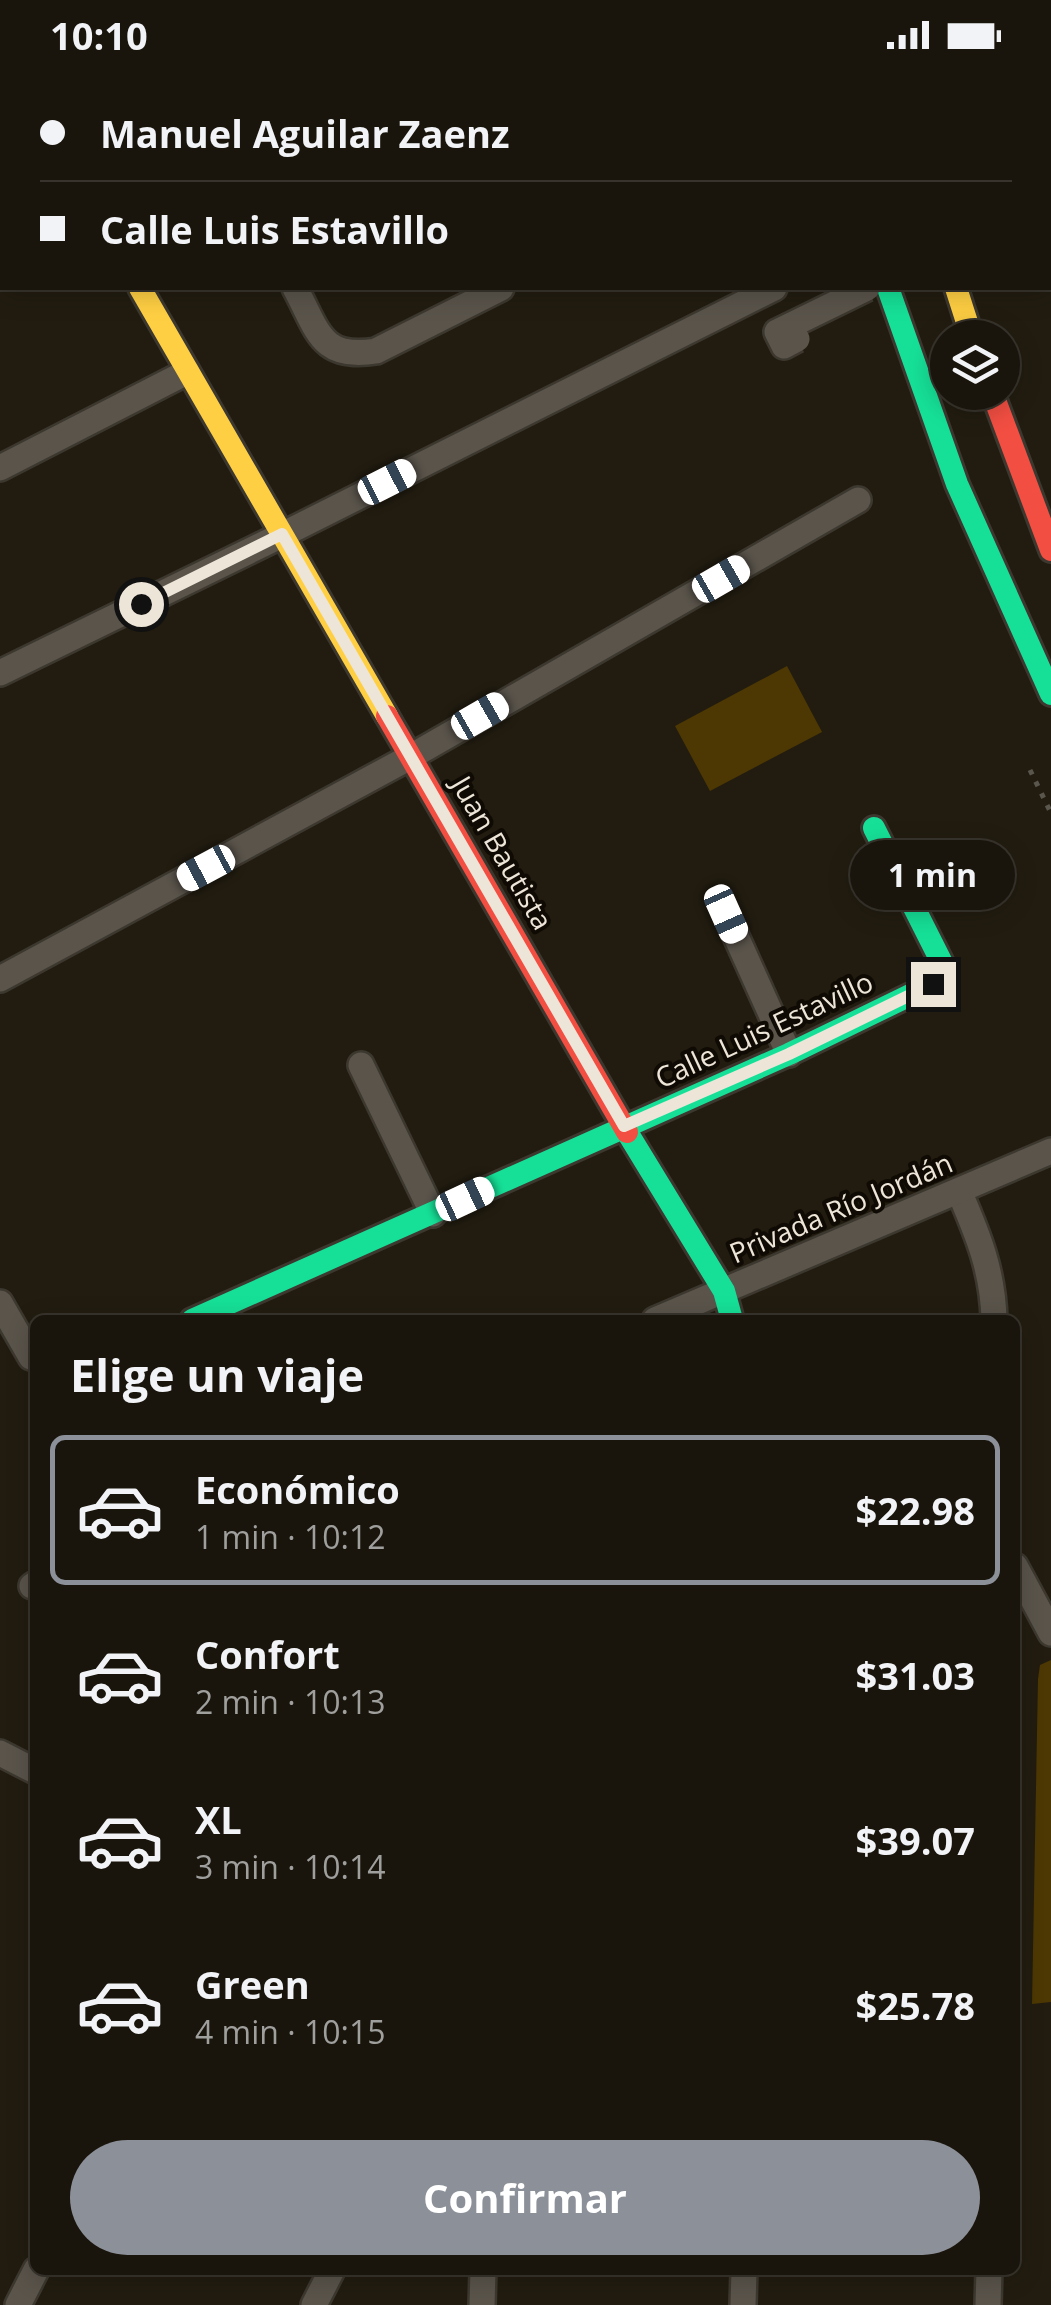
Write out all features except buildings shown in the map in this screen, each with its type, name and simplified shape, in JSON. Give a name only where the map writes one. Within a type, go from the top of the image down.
[{"type":"main road","name":"Juan Bautista","points":[[141,290],[624,1126],[724,1290],[731,1315]]},
{"type":"main road","points":[[889,290],[958,484],[1051,694]]},
{"type":"main road","points":[[957,290],[966,320]]},
{"type":"main road","points":[[999,410],[1051,550]]},
{"type":"main road","name":"Calle Luis Estavillo","points":[[203,1315],[789,1054],[933,984],[942,973],[942,963],[874,828]]},
{"type":"street","points":[[296,290],[325,343],[347,354],[376,351],[497,290]]},
{"type":"street","points":[[0,673],[768,290]]},
{"type":"street","points":[[773,290],[790,325],[797,339],[784,346],[777,332],[790,325],[863,290]]},
{"type":"street","points":[[0,468],[187,372]]},
{"type":"street","points":[[0,979],[412,756],[858,500]]},
{"type":"street","points":[[726,914],[789,1054]]},
{"type":"street","points":[[361,1064],[433,1214]]},
{"type":"street","name":"Privada Río Jordán","points":[[666,1315],[1051,1151]]},
{"type":"street","points":[[960,1190],[982,1243],[994,1315]]},
{"type":"street","points":[[0,1304],[30,1352]]},
{"type":"street","points":[[0,1356],[30,1357]]},
{"type":"street","points":[[1020,1575],[1051,1633]]},
{"type":"street","points":[[3,1761],[30,1769]]},
{"type":"street","points":[[18,2305],[33,2275]]},
{"type":"street","points":[[314,2305],[329,2275]]},
{"type":"street","points":[[482,2305],[483,2275]]},
{"type":"street","points":[[743,2305],[744,2275]]},
{"type":"street","points":[[988,2275],[988,2305]]},
{"type":"path","points":[[1030,770],[1051,814]]},
{"type":"shaded area","points":[[787,666],[822,732],[710,791],[675,726]]},
{"type":"shaded area","points":[[1051,1660],[1051,2002],[1032,2004],[1038,1679],[1040,1665]]},
{"type":"traffic: fast","points":[[889,290],[957,484],[1051,694]]},
{"type":"traffic: fast","points":[[203,1315],[789,1054],[933,984],[942,973],[942,963],[874,828]]},
{"type":"traffic: fast","points":[[627,1132],[724,1291],[731,1315]]},
{"type":"traffic: slow","points":[[141,290],[387,716]]},
{"type":"traffic: slow","points":[[957,290],[966,320]]},
{"type":"traffic: jam","points":[[999,410],[1051,550]]},
{"type":"traffic: jam","points":[[387,716],[627,1132]]},
{"type":"route","points":[[141,604],[282,534],[624,1126],[789,1054],[933,984]]}]
